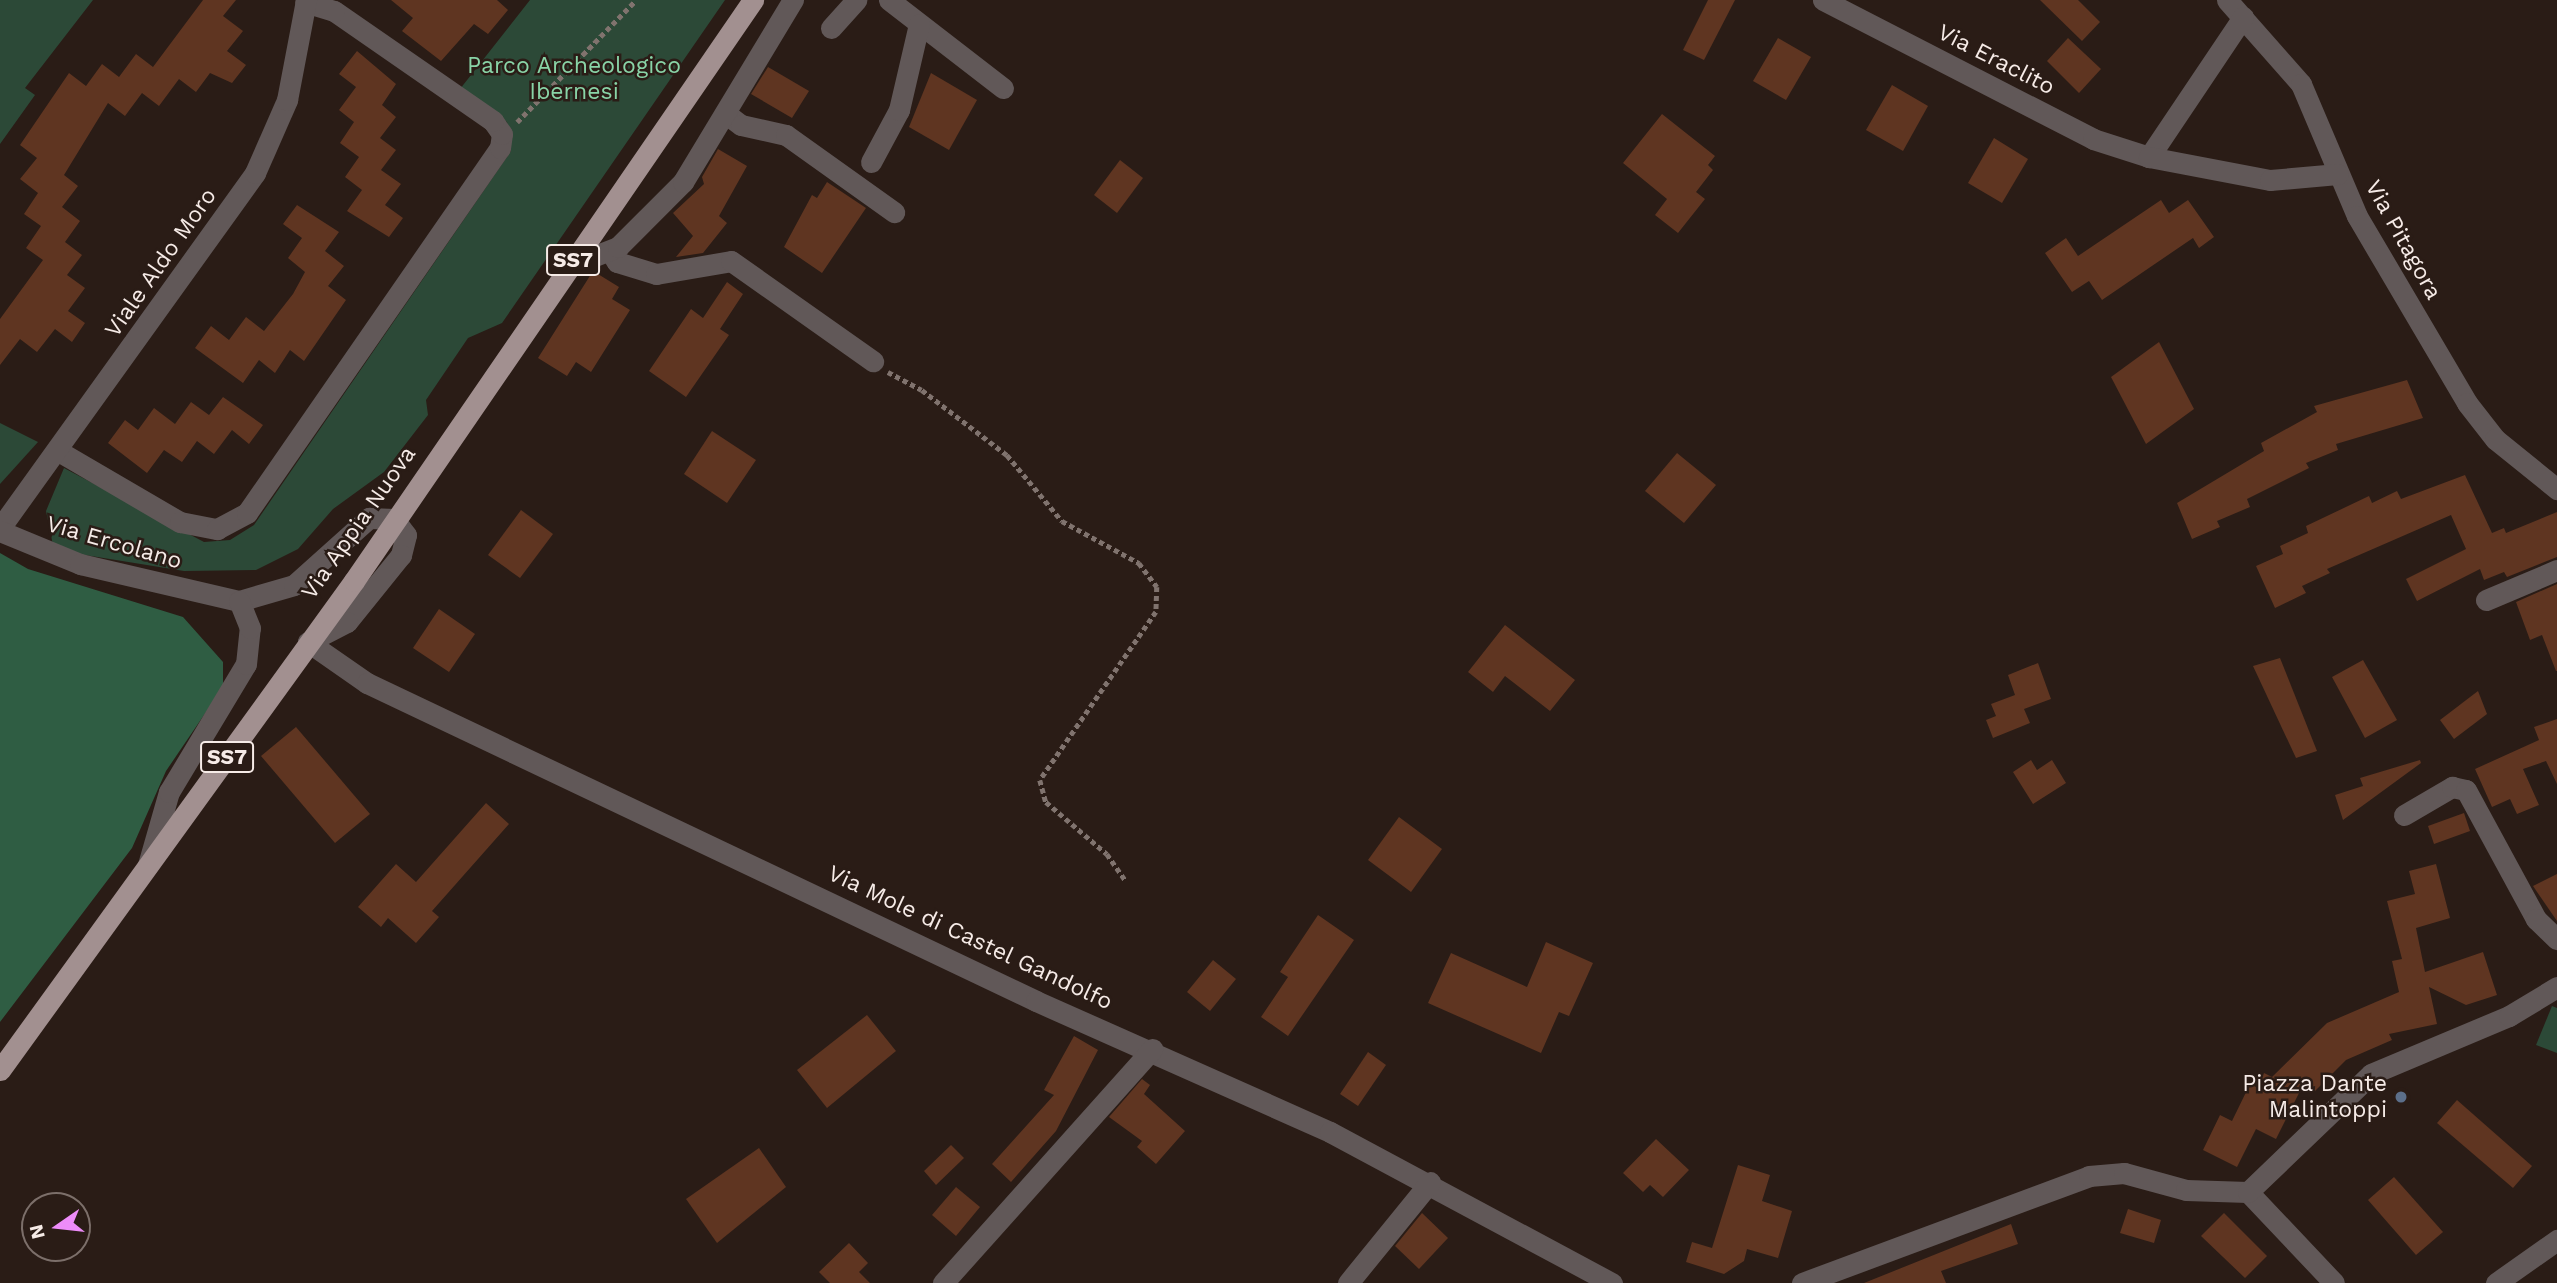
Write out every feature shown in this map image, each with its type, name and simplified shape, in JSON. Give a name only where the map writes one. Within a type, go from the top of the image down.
[{"type":"main road","name":"Via Appia Nuova","points":[[0,1070],[146,873],[753,0]]},
{"type":"street","points":[[569,266],[610,251],[683,182],[793,0]]},
{"type":"street","points":[[831,28],[856,0]]},
{"type":"street","points":[[889,0],[1003,88]]},
{"type":"street","name":"Via Eraclito","points":[[1823,0],[2086,136],[2149,157],[2270,180],[2337,174]]},
{"type":"street","name":"Via Pitagora","points":[[2227,0],[2301,84],[2337,174],[2379,258],[2481,424],[2557,489]]},
{"type":"street","points":[[60,452],[180,522],[217,529],[247,513],[500,148],[502,134],[493,121],[334,11],[305,1]]},
{"type":"street","name":"Viale Aldo Moro","points":[[0,529],[60,452],[268,150],[287,100],[305,1]]},
{"type":"street","points":[[2149,157],[2243,17]]},
{"type":"street","points":[[871,162],[899,110],[919,24]]},
{"type":"street","points":[[725,113],[741,125],[786,135],[894,212]]},
{"type":"street","points":[[610,251],[617,262],[656,274],[731,261],[873,362]]},
{"type":"street","points":[[146,873],[169,792],[248,659],[250,628],[239,601],[294,585],[369,518],[394,519]]},
{"type":"street","name":"Via Ercolano","points":[[0,529],[66,560],[216,599],[239,601]]},
{"type":"street","points":[[2486,600],[2557,570]]},
{"type":"street","name":"Via Mole di Castel Gandolfo","points":[[308,642],[366,683],[1036,1001],[1152,1049],[1430,1182],[1612,1283]]},
{"type":"street","points":[[2404,815],[2452,787],[2466,790],[2536,919],[2557,939]]},
{"type":"street","points":[[2248,1192],[2371,1074],[2509,1016],[2557,986]]},
{"type":"street","points":[[943,1283],[1152,1049]]},
{"type":"street","points":[[1802,1283],[2089,1176],[2124,1173],[2186,1190],[2248,1192],[2333,1283]]},
{"type":"street","points":[[1348,1283],[1430,1182]]},
{"type":"street","points":[[2496,1283],[2557,1240]]},
{"type":"path","points":[[502,134],[537,107],[636,0]]},
{"type":"path","points":[[873,362],[922,390],[1007,455],[1062,521],[1152,577],[1160,598],[1156,612],[1040,780],[1046,802],[1107,854],[1125,880]]},
{"type":"green space","points":[[0,0],[93,0],[25,88],[35,95],[0,144]]},
{"type":"green space","name":"Parco Archeologico Ibernesi","points":[[530,0],[725,0],[502,323],[468,338],[426,400],[428,415],[384,472],[333,509],[298,549],[256,570],[184,571],[54,550],[46,511],[64,468],[204,542],[230,540],[254,525],[511,151],[507,122],[460,89]]},
{"type":"green space","points":[[0,423],[38,442],[0,484]]},
{"type":"green space","points":[[0,553],[28,569],[183,617],[223,662],[223,687],[166,771],[132,848],[0,1022]]},
{"type":"green space","points":[[2552,1006],[2557,1008],[2557,1053],[2536,1045]]},
{"type":"building","points":[[203,0],[236,0],[223,16],[243,31],[227,51],[246,65],[232,83],[210,73],[196,92],[179,79],[159,106],[142,93],[125,116],[108,103],[64,175],[78,186],[62,207],[80,221],[65,242],[82,255],[67,275],[85,288],[68,311],[85,323],[72,342],[55,329],[37,352],[20,339],[0,365],[0,319],[43,260],[26,248],[41,226],[24,214],[38,193],[20,179],[37,158],[20,145],[69,73],[86,86],[102,64],[119,77],[136,54],[153,67]]},
{"type":"building","points":[[391,0],[497,0],[508,10],[488,34],[474,24],[441,61],[402,31],[413,18]]},
{"type":"building","points":[[1708,0],[1735,0],[1704,60],[1683,50]]},
{"type":"building","points":[[2040,0],[2078,0],[2100,22],[2082,41]]},
{"type":"building","points":[[1778,38],[1811,57],[1786,100],[1753,81]]},
{"type":"building","points":[[2068,38],[2101,69],[2079,93],[2047,61]]},
{"type":"building","points":[[357,51],[396,84],[382,105],[396,117],[380,138],[396,150],[381,170],[401,184],[385,205],[403,218],[389,237],[347,211],[362,190],[345,177],[359,157],[340,143],[354,122],[339,110],[356,87],[339,74]]},
{"type":"building","points":[[768,67],[809,91],[792,118],[751,94]]},
{"type":"building","points":[[931,73],[977,100],[949,150],[909,127]]},
{"type":"building","points":[[1892,85],[1928,106],[1903,151],[1866,130]]},
{"type":"building","points":[[1662,114],[1715,156],[1708,165],[1713,170],[1696,192],[1705,199],[1678,233],[1655,215],[1667,199],[1623,163]]},
{"type":"building","points":[[1994,138],[2028,159],[2002,203],[1968,183]]},
{"type":"building","points":[[718,149],[747,166],[719,216],[727,223],[703,253],[676,257],[693,236],[673,213],[704,184],[702,177]]},
{"type":"building","points":[[1120,160],[1143,178],[1117,213],[1094,195]]},
{"type":"building","points":[[827,182],[866,208],[822,273],[784,247],[812,195],[817,198]]},
{"type":"building","points":[[2161,200],[2169,213],[2188,200],[2214,237],[2199,248],[2193,238],[2102,300],[2089,281],[2072,292],[2045,253],[2066,238],[2078,256]]},
{"type":"building","points":[[297,205],[339,232],[325,251],[344,266],[328,286],[346,300],[304,361],[290,350],[275,373],[259,360],[243,383],[195,348],[211,326],[229,340],[246,317],[264,331],[293,294],[305,272],[288,258],[302,238],[283,224]]},
{"type":"building","points":[[593,271],[619,287],[612,299],[630,310],[591,372],[576,362],[567,376],[538,358]]},
{"type":"building","points":[[727,282],[743,294],[720,329],[729,335],[686,397],[649,371],[691,309],[703,318]]},
{"type":"building","points":[[2159,342],[2194,409],[2146,444],[2111,377]]},
{"type":"building","points":[[2407,380],[2423,418],[2336,444],[2338,450],[2306,463],[2309,468],[2247,499],[2250,507],[2217,521],[2220,527],[2192,539],[2177,503],[2264,451],[2261,443],[2317,412],[2314,406]]},
{"type":"building","points":[[223,397],[263,425],[249,444],[232,430],[214,454],[197,441],[182,462],[164,450],[147,473],[108,443],[125,420],[138,430],[154,408],[175,424],[191,402],[209,415]]},
{"type":"building","points":[[712,431],[756,460],[727,503],[684,474]]},
{"type":"building","points":[[1677,453],[1716,485],[1684,523],[1645,491]]},
{"type":"building","points":[[2465,475],[2492,533],[2504,528],[2506,533],[2557,512],[2557,557],[2507,577],[2504,572],[2484,580],[2480,569],[2417,601],[2406,579],[2466,549],[2451,515],[2327,569],[2330,573],[2302,586],[2306,593],[2275,608],[2256,566],[2283,554],[2280,546],[2308,533],[2306,526],[2369,496],[2372,503],[2397,491],[2401,499]]},
{"type":"building","points":[[521,510],[553,534],[520,578],[488,555]]},
{"type":"building","points":[[2557,584],[2556,671],[2542,635],[2530,640],[2516,602]]},
{"type":"building","points":[[439,609],[475,634],[449,672],[413,648]]},
{"type":"building","points":[[1505,625],[1575,680],[1550,711],[1505,676],[1493,692],[1468,672]]},
{"type":"building","points":[[2280,658],[2317,751],[2296,758],[2253,666]]},
{"type":"building","points":[[2363,660],[2397,720],[2365,738],[2332,677]]},
{"type":"building","points":[[2038,663],[2051,699],[2024,709],[2030,723],[1993,738],[1986,720],[1996,716],[1991,704],[2015,695],[2008,675]]},
{"type":"building","points":[[2478,691],[2487,714],[2454,739],[2440,720]]},
{"type":"building","points":[[2557,719],[2557,784],[2546,761],[2523,769],[2539,805],[2517,814],[2510,799],[2492,807],[2475,769],[2539,740],[2534,727]]},
{"type":"building","points":[[296,727],[370,814],[335,843],[261,756]]},
{"type":"building","points":[[2031,760],[2037,770],[2052,760],[2066,783],[2033,804],[2013,772]]},
{"type":"building","points":[[2420,760],[2421,763],[2343,820],[2335,795],[2363,786],[2360,778]]},
{"type":"building","points":[[486,803],[509,824],[432,911],[439,917],[416,943],[388,918],[381,927],[358,907],[396,864],[416,882]]},
{"type":"building","points":[[2464,813],[2470,831],[2434,844],[2428,826]]},
{"type":"building","points":[[1399,817],[1442,849],[1411,892],[1368,860]]},
{"type":"building","points":[[2436,864],[2450,918],[2416,928],[2425,972],[2483,952],[2497,995],[2466,1005],[2429,987],[2437,1024],[2389,1034],[2392,1040],[2346,1060],[2315,1091],[2305,1081],[2276,1139],[2256,1129],[2237,1167],[2203,1150],[2220,1115],[2232,1121],[2250,1084],[2258,1088],[2264,1073],[2272,1077],[2327,1023],[2399,992],[2392,961],[2402,959],[2387,901],[2415,894],[2409,871]]},
{"type":"building","points":[[2557,874],[2557,921],[2533,886]]},
{"type":"building","points":[[1318,915],[1354,940],[1288,1036],[1261,1017],[1288,977],[1280,972]]},
{"type":"building","points":[[1546,942],[1593,963],[1569,1016],[1559,1012],[1541,1053],[1428,1003],[1451,953],[1527,987]]},
{"type":"building","points":[[1213,960],[1236,979],[1210,1011],[1187,992]]},
{"type":"building","points":[[867,1015],[896,1051],[827,1108],[797,1070]]},
{"type":"building","points":[[1074,1036],[1098,1050],[1056,1131],[1011,1182],[992,1164],[1054,1095],[1044,1090]]},
{"type":"building","points":[[1368,1052],[1386,1065],[1358,1106],[1340,1094]]},
{"type":"building","points":[[1142,1079],[1150,1085],[1144,1094],[1185,1131],[1156,1164],[1137,1147],[1142,1141],[1109,1117]]},
{"type":"building","points":[[2457,1100],[2532,1166],[2513,1188],[2437,1123]]},
{"type":"building","points":[[1656,1139],[1689,1170],[1663,1197],[1650,1185],[1643,1192],[1623,1173]]},
{"type":"building","points":[[951,1145],[964,1158],[936,1185],[924,1171]]},
{"type":"building","points":[[759,1148],[786,1187],[717,1243],[686,1199]]},
{"type":"building","points":[[1738,1165],[1770,1175],[1762,1201],[1792,1211],[1778,1258],[1747,1249],[1744,1261],[1724,1274],[1686,1262],[1692,1242],[1712,1248]]},
{"type":"building","points":[[2394,1177],[2443,1232],[2416,1255],[2368,1200]]},
{"type":"building","points":[[956,1187],[980,1207],[956,1236],[932,1215]]},
{"type":"building","points":[[2128,1209],[2161,1220],[2154,1243],[2120,1233]]},
{"type":"building","points":[[1422,1213],[1448,1238],[1419,1269],[1395,1246]]},
{"type":"building","points":[[2224,1213],[2267,1256],[2245,1278],[2201,1236]]},
{"type":"building","points":[[2011,1224],[2018,1244],[1941,1271],[1946,1283],[1864,1283]]},
{"type":"building","points":[[849,1243],[868,1263],[859,1272],[870,1283],[830,1283],[819,1272]]},
{"type":"place","name":"Piazza Dante Malintoppi","points":[[2401,1097]]}]
